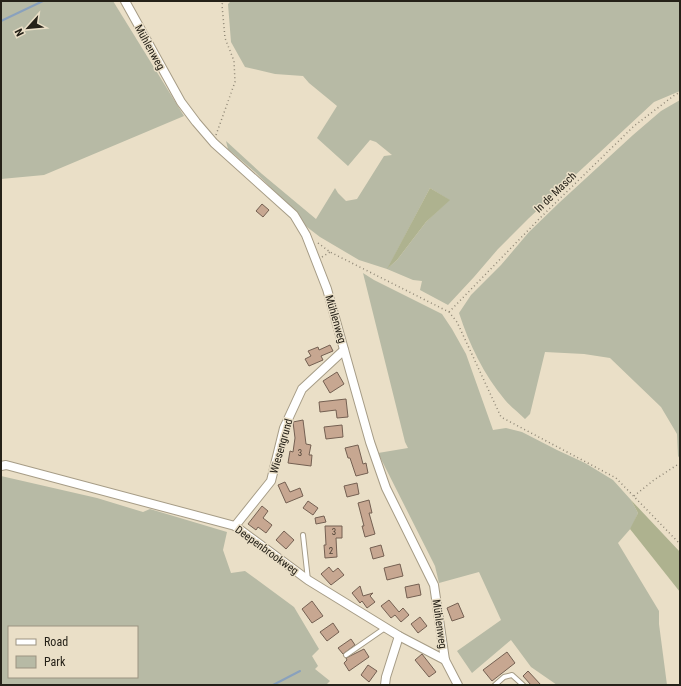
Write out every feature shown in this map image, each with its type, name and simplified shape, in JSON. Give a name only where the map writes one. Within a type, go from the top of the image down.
[{"type":"street","name":"Mühlenweg","points":[[125,1],[181,102],[196,122],[214,143],[294,215],[306,235],[327,289],[370,442],[386,488],[434,585],[444,660],[458,685]]},
{"type":"street","name":"Wiesengrund","points":[[235,526],[271,481],[284,428],[302,389],[344,350]]},
{"type":"street","name":"Deepenbrookweg","points":[[1,466],[6,464],[235,526],[308,580],[385,628],[444,660]]},
{"type":"street","points":[[385,685],[386,677],[399,636]]},
{"type":"lane","points":[[303,535],[308,580]]},
{"type":"lane","points":[[346,655],[385,628]]},
{"type":"lane","points":[[495,685],[504,678],[512,675],[523,685]]},
{"type":"path","points":[[214,143],[235,82],[234,61],[225,38],[222,5],[223,1]]},
{"type":"path","name":"In de Masch","points":[[449,312],[542,216],[634,126],[676,94],[680,93]]},
{"type":"path","points":[[306,235],[330,252],[449,312],[457,322],[501,417],[616,478],[680,544]]},
{"type":"path","points":[[316,260],[330,252]]},
{"type":"path","points":[[634,496],[654,480],[680,464]]},
{"type":"green space","points":[[1,1],[113,1],[184,116],[44,175],[1,179]]},
{"type":"green space","points":[[231,1],[680,1],[680,91],[654,102],[529,218],[498,249],[448,305],[420,290],[422,281],[413,280],[387,269],[359,260],[320,237],[303,224],[286,203],[255,172],[228,149],[226,141],[262,174],[316,219],[335,188],[346,201],[357,199],[384,156],[392,155],[376,142],[370,140],[348,166],[317,138],[337,106],[309,83],[303,76],[275,74],[245,67],[231,42],[228,4]],"holes":[[[430,188],[449,200],[426,222],[397,260],[388,268]]]},
{"type":"green space","points":[[680,100],[680,459],[678,456],[677,434],[661,407],[610,358],[584,354],[545,352],[530,414],[525,419],[505,400],[490,380],[472,348],[459,313],[471,295],[501,265],[529,232],[560,202],[661,111]]},
{"type":"green space","points":[[430,188],[450,200],[426,222],[397,260],[387,269]]},
{"type":"green space","points":[[363,273],[442,314],[466,354],[493,430],[506,428],[522,432],[585,463],[613,480],[631,500],[638,513],[632,527],[618,543],[659,611],[659,624],[667,685],[557,685],[531,667],[511,640],[472,673],[457,651],[501,620],[479,572],[439,583],[435,566],[378,453],[408,448],[405,442]]},
{"type":"green space","points":[[1,476],[97,498],[143,512],[150,509],[227,532],[223,550],[231,573],[245,571],[294,607],[319,649],[312,656],[318,666],[315,669],[330,681],[326,685],[1,685]]},
{"type":"green space","points":[[631,500],[680,552],[680,592],[630,529],[638,513]]},
{"type":"building","points":[[262,204],[269,210],[263,217],[256,211]]},
{"type":"building","points":[[330,345],[333,351],[321,356],[323,360],[309,366],[305,359],[311,356],[308,351],[318,347],[319,350]]},
{"type":"building","points":[[337,372],[344,384],[330,393],[323,381]]},
{"type":"building","points":[[346,399],[348,417],[337,418],[336,410],[320,412],[319,402]]},
{"type":"building","points":[[303,420],[306,444],[311,445],[309,455],[312,455],[311,466],[288,463],[290,451],[293,452],[295,438],[293,422]]},
{"type":"building","points":[[342,425],[343,437],[326,439],[324,427]]},
{"type":"building","points":[[358,445],[363,464],[366,463],[368,473],[356,476],[345,448]]},
{"type":"building","points":[[285,482],[290,492],[300,488],[303,496],[286,503],[278,485]]},
{"type":"building","points":[[357,483],[359,494],[347,497],[344,486]]},
{"type":"building","points":[[369,500],[372,513],[369,513],[375,534],[365,537],[362,526],[364,526],[358,503]]},
{"type":"building","points":[[308,501],[318,508],[313,515],[303,508]]},
{"type":"building","points":[[262,506],[268,511],[263,518],[272,525],[266,533],[258,527],[256,530],[248,524]]},
{"type":"building","points":[[324,516],[326,522],[316,524],[315,518]]},
{"type":"building","points":[[325,526],[342,526],[342,538],[336,538],[337,557],[325,558]]},
{"type":"building","points":[[284,531],[294,540],[286,549],[276,540]]},
{"type":"building","points":[[381,545],[384,556],[373,559],[370,548]]},
{"type":"building","points":[[400,564],[403,576],[387,580],[384,568]]},
{"type":"building","points":[[329,567],[333,572],[338,568],[344,575],[331,585],[321,574]]},
{"type":"building","points":[[419,584],[421,595],[407,598],[405,587]]},
{"type":"building","points":[[360,586],[363,596],[373,593],[370,596],[375,602],[367,608],[362,601],[360,603],[352,593]]},
{"type":"building","points":[[389,600],[399,612],[403,608],[409,615],[401,622],[395,615],[391,618],[381,606]]},
{"type":"building","points":[[312,601],[323,616],[312,623],[302,609]]},
{"type":"building","points":[[458,603],[464,617],[452,621],[447,608]]},
{"type":"building","points":[[420,617],[427,626],[418,633],[411,624]]},
{"type":"building","points":[[333,623],[339,632],[327,641],[320,632]]},
{"type":"building","points":[[351,639],[355,645],[343,654],[338,648]]},
{"type":"building","points":[[364,649],[369,657],[349,671],[344,663],[347,660],[346,658]]},
{"type":"building","points":[[507,652],[515,663],[492,681],[483,670]]},
{"type":"building","points":[[422,654],[436,672],[429,677],[415,660]]},
{"type":"building","points":[[368,665],[377,671],[369,682],[361,675]]},
{"type":"building","points":[[528,671],[541,685],[531,685],[523,676]]},
{"type":"waterway","points":[[1,21],[43,1]]},
{"type":"waterway","points":[[273,685],[300,671]]}]
